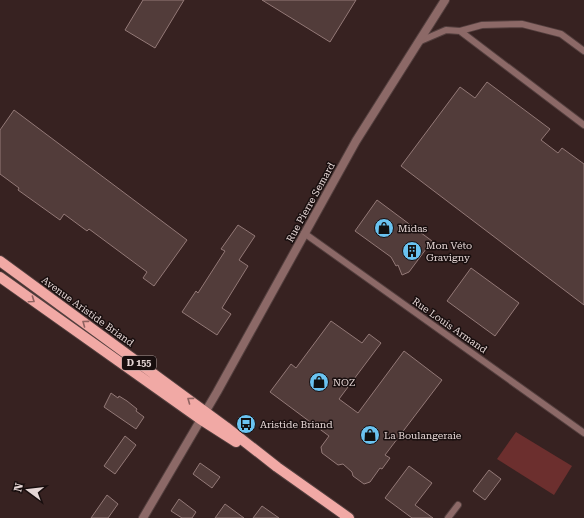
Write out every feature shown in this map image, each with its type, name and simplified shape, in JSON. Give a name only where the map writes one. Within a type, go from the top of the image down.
[{"type":"main road","name":"Avenue Aristide Briand","points":[[0,261],[118,348],[202,415],[254,454],[277,466],[349,518]]},
{"type":"main road","name":"Avenue Aristide Briand","points":[[0,277],[112,356],[202,415]]},
{"type":"street","name":"Rue Pierre Semard","points":[[143,518],[202,415],[217,392],[356,141],[445,0]]},
{"type":"street","points":[[112,356],[118,348]]},
{"type":"lane","points":[[418,42],[446,30],[460,31],[482,24],[522,24],[560,34],[584,51]]},
{"type":"lane","points":[[460,31],[584,125]]},
{"type":"lane","name":"Rue Louis Armand","points":[[304,233],[584,433]]},
{"type":"lane","points":[[448,518],[458,505]]},
{"type":"shaded area","points":[[516,432],[572,466],[554,495],[497,459]]},
{"type":"building","points":[[143,0],[184,0],[155,48],[125,30]]},
{"type":"building","points":[[262,0],[356,0],[330,42]]},
{"type":"building","points":[[487,82],[550,129],[541,140],[558,153],[562,148],[584,164],[584,305],[401,166],[460,87],[475,98]]},
{"type":"building","points":[[14,110],[187,240],[154,286],[143,278],[147,272],[89,229],[87,231],[64,214],[60,220],[18,190],[19,188],[0,174],[0,130]]},
{"type":"building","name":"Midas","points":[[377,200],[432,241],[409,272],[402,275],[398,265],[396,266],[391,257],[355,231]]},
{"type":"building","points":[[238,225],[255,236],[239,260],[248,266],[222,308],[231,314],[217,335],[182,312],[196,291],[198,293],[225,251],[221,249]]},
{"type":"building","points":[[471,268],[519,303],[495,336],[447,301]]},
{"type":"building","points":[[331,321],[362,343],[369,334],[381,343],[339,399],[358,413],[404,351],[442,380],[385,455],[390,458],[382,469],[380,468],[370,482],[364,484],[353,476],[352,472],[343,464],[338,465],[322,453],[321,447],[329,436],[270,392],[291,364],[296,368]]},
{"type":"building","points":[[111,393],[118,398],[119,396],[127,401],[144,417],[136,429],[104,407]]},
{"type":"building","points":[[125,436],[136,445],[115,474],[104,466]]},
{"type":"building","points":[[200,463],[220,477],[212,488],[193,474]]},
{"type":"building","points":[[409,466],[432,483],[415,505],[433,518],[412,518],[385,498]]},
{"type":"building","points":[[489,470],[501,479],[485,500],[473,491]]},
{"type":"building","points":[[107,495],[118,504],[108,518],[91,518]]},
{"type":"building","points":[[179,499],[196,512],[192,518],[182,518],[171,511]]},
{"type":"building","points":[[225,504],[244,518],[215,518]]},
{"type":"building","points":[[262,506],[279,518],[253,518]]},
{"type":"place","name":"Midas","points":[[384,228]]},
{"type":"place","name":"Mon Véto Gravigny","points":[[412,251]]},
{"type":"place","name":"NOZ","points":[[319,382]]},
{"type":"place","name":"Aristide Briand","points":[[246,424]]},
{"type":"place","name":"La Boulangeraie","points":[[370,435]]}]
